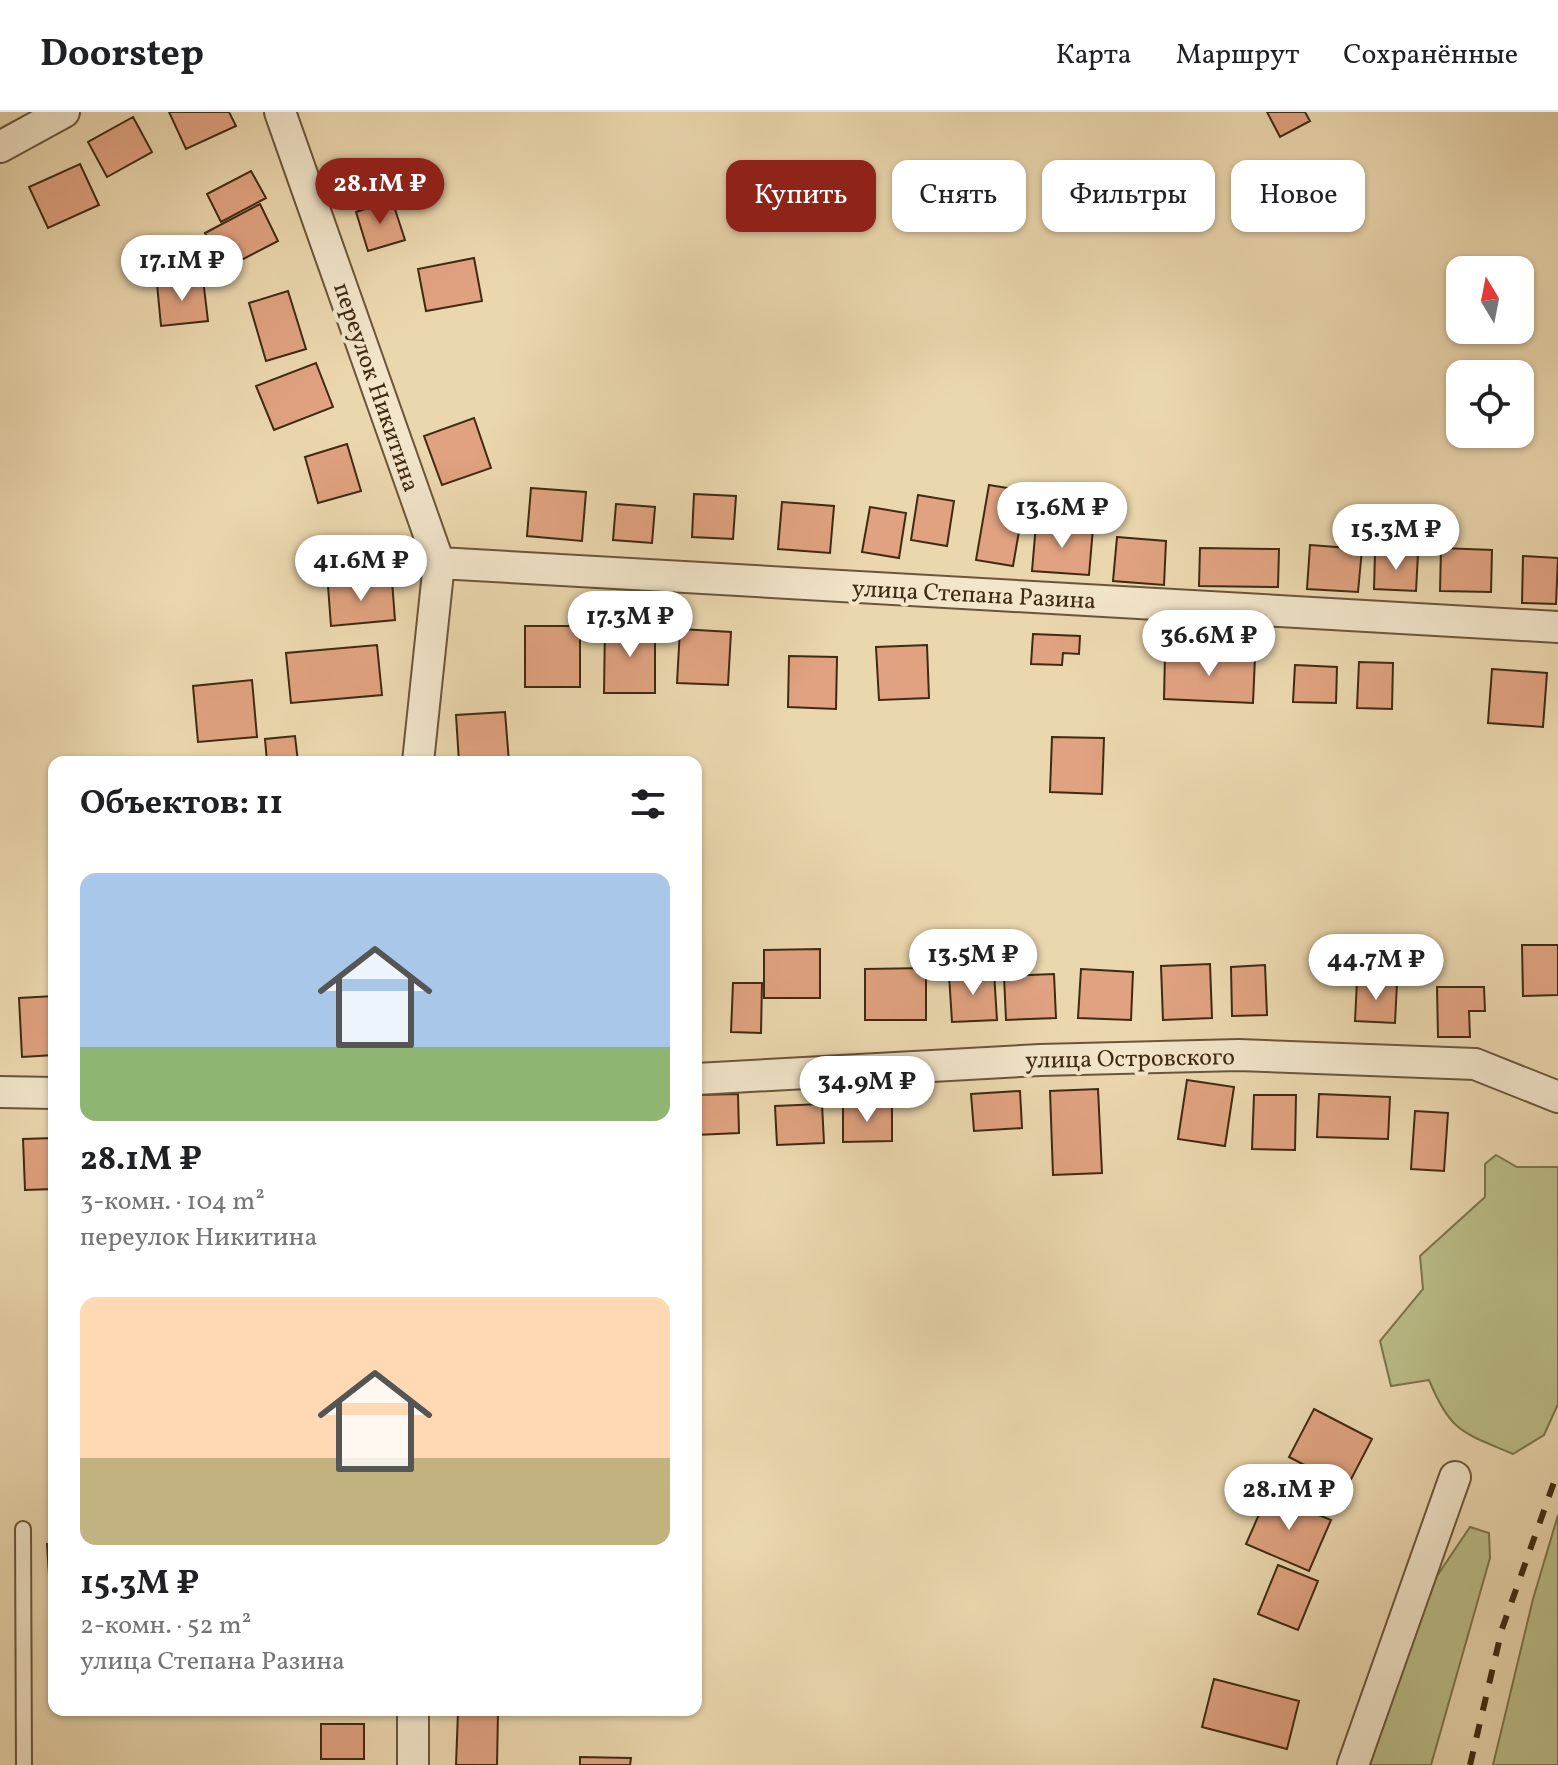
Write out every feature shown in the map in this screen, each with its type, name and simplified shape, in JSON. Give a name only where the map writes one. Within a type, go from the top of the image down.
[{"type":"street","points":[[0,147],[64,112]]},
{"type":"street","name":"переулок Никитина","points":[[280,112],[439,563],[419,756]]},
{"type":"street","name":"улица Степана Разина","points":[[439,563],[1558,627]]},
{"type":"street","name":"улица Островского","points":[[702,1079],[1040,1060],[1239,1055],[1475,1064],[1558,1097]]},
{"type":"street","points":[[0,1092],[48,1093]]},
{"type":"street","points":[[1353,1765],[1455,1477]]},
{"type":"street","points":[[413,1716],[413,1765]]},
{"type":"lane","points":[[23,1529],[24,1765]]},
{"type":"green space","points":[[1496,1155],[1517,1167],[1558,1167],[1558,1404],[1544,1435],[1513,1454],[1460,1429],[1444,1411],[1429,1380],[1391,1386],[1380,1341],[1423,1289],[1420,1256],[1485,1197],[1485,1164]]},
{"type":"green space","points":[[1558,1515],[1558,1765],[1493,1765],[1533,1599]]},
{"type":"green space","points":[[1470,1527],[1489,1533],[1490,1558],[1431,1765],[1369,1765],[1402,1664],[1437,1576]]},
{"type":"building","points":[[169,112],[229,112],[236,126],[186,149]]},
{"type":"building","points":[[1267,112],[1305,112],[1310,121],[1280,137]]},
{"type":"building","points":[[133,117],[152,152],[107,177],[88,142]]},
{"type":"building","points":[[80,164],[99,205],[48,228],[29,187]]},
{"type":"building","points":[[251,171],[266,198],[221,222],[207,194]]},
{"type":"building","points":[[392,200],[405,240],[368,251],[356,212]]},
{"type":"building","points":[[260,204],[278,241],[224,269],[205,233]]},
{"type":"building","points":[[474,258],[482,301],[426,311],[418,269]]},
{"type":"building","points":[[203,279],[208,321],[161,326],[157,284]]},
{"type":"building","points":[[288,291],[306,349],[266,361],[249,303]]},
{"type":"building","points":[[316,363],[333,407],[274,430],[256,386]]},
{"type":"building","points":[[474,418],[491,468],[442,485],[424,436]]},
{"type":"building","points":[[347,444],[361,491],[318,503],[305,457]]},
{"type":"building","points":[[989,485],[1026,491],[1013,566],[976,560]]},
{"type":"building","points":[[531,488],[586,492],[582,541],[527,536]]},
{"type":"building","points":[[694,494],[736,496],[733,539],[692,537]]},
{"type":"building","points":[[918,495],[954,501],[947,546],[911,540]]},
{"type":"building","points":[[782,502],[834,506],[830,553],[778,549]]},
{"type":"building","points":[[616,504],[655,507],[652,543],[613,540]]},
{"type":"building","points":[[870,507],[906,513],[899,558],[862,552]]},
{"type":"building","points":[[1036,524],[1093,528],[1089,575],[1032,571]]},
{"type":"building","points":[[1117,537],[1166,541],[1164,585],[1113,581]]},
{"type":"building","points":[[1310,545],[1362,549],[1358,592],[1307,589]]},
{"type":"building","points":[[1200,548],[1279,549],[1278,587],[1199,586]]},
{"type":"building","points":[[1441,548],[1492,550],[1491,592],[1440,591]]},
{"type":"building","points":[[1375,553],[1418,554],[1416,591],[1374,589]]},
{"type":"building","points":[[1523,556],[1558,558],[1556,604],[1522,603]]},
{"type":"building","points":[[392,581],[395,620],[331,626],[328,586]]},
{"type":"building","points":[[605,625],[655,626],[655,693],[604,693]]},
{"type":"building","points":[[525,626],[580,626],[580,687],[525,687]]},
{"type":"building","points":[[680,629],[731,632],[728,685],[677,683]]},
{"type":"building","points":[[1033,634],[1080,636],[1079,654],[1063,653],[1062,665],[1031,664]]},
{"type":"building","points":[[377,645],[382,695],[291,703],[286,653]]},
{"type":"building","points":[[927,645],[929,698],[879,700],[876,647]]},
{"type":"building","points":[[1165,653],[1255,657],[1253,703],[1164,699]]},
{"type":"building","points":[[789,656],[837,657],[836,709],[788,707]]},
{"type":"building","points":[[1359,662],[1393,663],[1392,709],[1357,708]]},
{"type":"building","points":[[1295,665],[1337,667],[1336,703],[1293,702]]},
{"type":"building","points":[[1492,669],[1547,673],[1543,727],[1488,723]]},
{"type":"building","points":[[252,680],[257,737],[198,742],[193,686]]},
{"type":"building","points":[[505,712],[509,756],[459,756],[456,715]]},
{"type":"building","points":[[295,736],[297,756],[266,756],[265,739]]},
{"type":"building","points":[[1052,737],[1104,738],[1102,794],[1050,792]]},
{"type":"building","points":[[1522,945],[1558,945],[1558,995],[1523,996]]},
{"type":"building","points":[[820,949],[820,998],[764,998],[764,950]]},
{"type":"building","points":[[1210,964],[1212,1018],[1163,1020],[1161,966]]},
{"type":"building","points":[[1265,965],[1267,1015],[1232,1016],[1231,967]]},
{"type":"building","points":[[926,968],[926,1020],[865,1020],[865,969]]},
{"type":"building","points":[[1081,969],[1133,972],[1131,1020],[1078,1018]]},
{"type":"building","points":[[994,972],[997,1020],[952,1022],[949,975]]},
{"type":"building","points":[[1054,974],[1056,1018],[1006,1020],[1004,976]]},
{"type":"building","points":[[1357,981],[1397,983],[1395,1023],[1355,1021]]},
{"type":"building","points":[[733,983],[762,983],[761,1033],[731,1032]]},
{"type":"building","points":[[1437,987],[1484,987],[1485,1011],[1469,1011],[1470,1037],[1438,1037]]},
{"type":"building","points":[[48,996],[48,1055],[22,1057],[19,998]]},
{"type":"building","points":[[1187,1080],[1234,1087],[1225,1146],[1178,1139]]},
{"type":"building","points":[[1098,1089],[1102,1173],[1053,1175],[1050,1091]]},
{"type":"building","points":[[1020,1091],[1022,1128],[974,1131],[971,1094]]},
{"type":"building","points":[[738,1094],[739,1133],[702,1135],[702,1095]]},
{"type":"building","points":[[1319,1094],[1390,1097],[1388,1139],[1317,1137]]},
{"type":"building","points":[[1254,1095],[1296,1095],[1295,1150],[1252,1149]]},
{"type":"building","points":[[822,1104],[824,1143],[777,1145],[775,1106]]},
{"type":"building","points":[[843,1106],[892,1106],[892,1141],[843,1142]]},
{"type":"building","points":[[1415,1111],[1448,1113],[1444,1171],[1411,1169]]},
{"type":"building","points":[[48,1138],[48,1189],[25,1190],[23,1139]]},
{"type":"building","points":[[1314,1409],[1372,1439],[1347,1487],[1289,1457]]},
{"type":"building","points":[[1268,1494],[1331,1520],[1309,1571],[1246,1544]]},
{"type":"building","points":[[1278,1565],[1318,1581],[1298,1630],[1258,1614]]},
{"type":"building","points":[[1214,1679],[1299,1701],[1287,1749],[1202,1727]]},
{"type":"building","points":[[458,1716],[498,1716],[497,1765],[456,1765]]},
{"type":"building","points":[[321,1724],[364,1724],[364,1759],[321,1759]]},
{"type":"building","points":[[580,1757],[631,1758],[630,1765],[580,1765]]},
{"type":"railway","points":[[1470,1765],[1502,1629],[1558,1471]]}]
